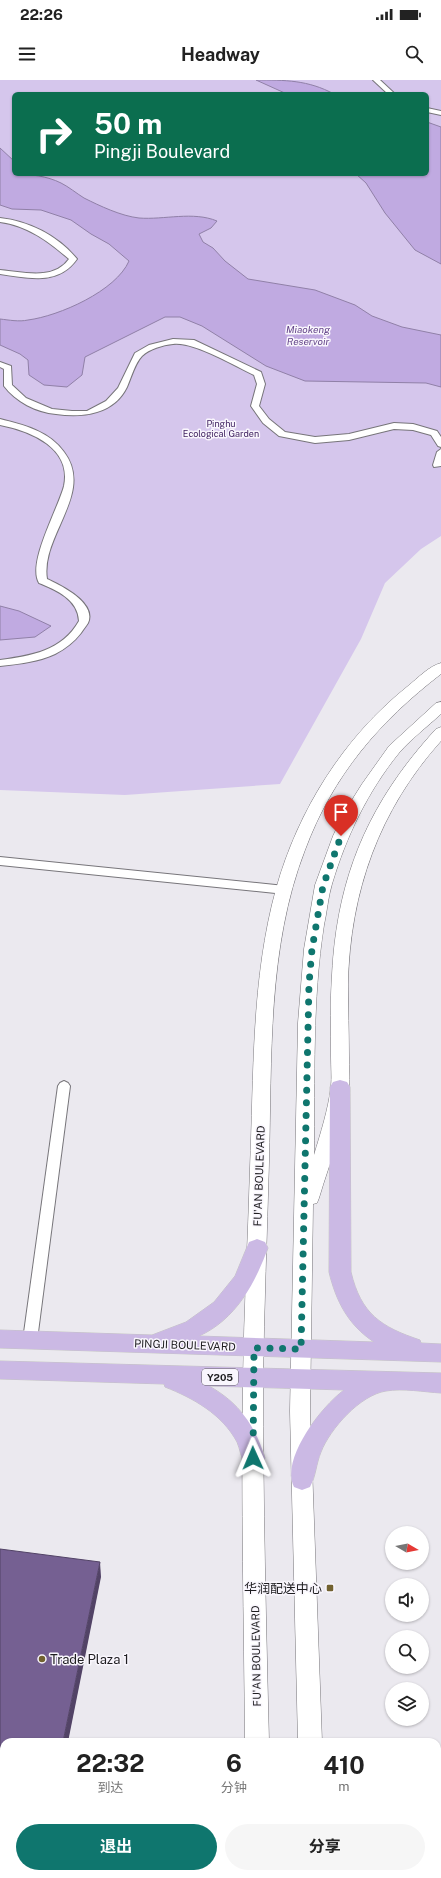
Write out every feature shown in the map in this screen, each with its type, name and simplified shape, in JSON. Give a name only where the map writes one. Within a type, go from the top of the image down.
[{"type":"main road","name":"FU'AN BOULEVARD","points":[[256,1738],[253,1378],[264,1046],[267,999],[276,928],[285,890],[302,837],[323,795],[346,760],[386,713],[441,667]]},
{"type":"main road","points":[[310,1738],[302,1480],[301,1349],[309,984],[312,949],[323,886],[341,836],[367,787],[394,749],[441,706]]},
{"type":"main road","points":[[441,732],[413,763],[396,788],[374,827],[356,874],[342,948],[340,975],[340,1272],[343,1291],[357,1314],[383,1335],[402,1344],[441,1353]]},
{"type":"main road","points":[[303,1221],[340,1087]]},
{"type":"main road","points":[[132,1344],[172,1337],[188,1331],[220,1310],[234,1296],[244,1282],[252,1265],[257,1248]]},
{"type":"main road","name":"PINGJI BOULEVARD","points":[[0,1340],[441,1353]]},
{"type":"main road","name":"Y205","points":[[0,1370],[441,1383]]},
{"type":"main road","points":[[156,1375],[190,1387],[223,1408],[239,1425],[247,1438],[253,1458]]},
{"type":"main road","points":[[302,1480],[311,1448],[327,1422],[338,1409],[362,1390],[374,1385],[388,1382]]},
{"type":"street","points":[[376,80],[390,92]]},
{"type":"street","points":[[429,110],[441,113]]},
{"type":"street","points":[[0,220],[17,221],[42,233],[73,259],[69,267],[58,273],[44,275],[0,272]]},
{"type":"street","points":[[0,364],[8,368],[8,386],[23,400],[50,410],[72,414],[89,413],[109,403],[122,389],[138,355],[152,347],[173,341],[191,342],[258,374],[261,384],[255,406],[266,421],[282,434],[315,440],[349,438],[394,426],[413,427],[434,433],[441,444]]},
{"type":"street","points":[[0,422],[25,428],[42,437],[56,446],[67,465],[70,477],[64,499],[39,567],[42,580],[61,589],[79,604],[83,612],[84,622],[71,640],[47,654],[23,660],[0,662]]},
{"type":"street","points":[[441,452],[437,466],[441,461]]},
{"type":"street","points":[[0,861],[285,890]]},
{"type":"street","points":[[30,1340],[64,1086]]},
{"type":"green space","name":"Pinghu Ecological Garden","points":[[0,80],[441,80],[441,536],[421,549],[385,583],[361,639],[280,784],[125,795],[0,790]]},
{"type":"water","points":[[256,80],[306,83],[330,92],[283,92]]},
{"type":"water","points":[[429,123],[441,127],[441,264],[415,250],[385,213],[366,183],[358,176],[429,176]]},
{"type":"water","name":"Miaokeng Reservoir","points":[[0,148],[12,159],[12,176],[38,176],[56,181],[67,186],[84,198],[118,213],[139,218],[188,216],[208,218],[217,221],[211,228],[199,234],[203,242],[213,248],[225,261],[248,279],[315,290],[355,305],[372,316],[402,327],[441,335],[441,387],[426,383],[305,381],[266,366],[202,326],[180,317],[165,317],[85,357],[82,375],[67,387],[44,385],[29,375],[28,360],[20,354],[0,345],[0,319],[25,321],[41,318],[70,307],[100,292],[122,272],[129,261],[109,244],[71,220],[41,210],[12,209],[0,205]]},
{"type":"water","points":[[0,606],[19,611],[51,626],[35,637],[0,640]]},
{"type":"building","name":"Trade Plaza 1","points":[[0,1549],[100,1562],[64,1738],[0,1738]]},
{"type":"place","name":"华润配送中心","points":[[330,1588]]},
{"type":"place","name":"Trade Plaza 1","points":[[42,1659]]},
{"type":"route","points":[[253,1458],[254,1348],[301,1349],[309,984],[312,949],[323,886],[331,860],[341,836]]}]
